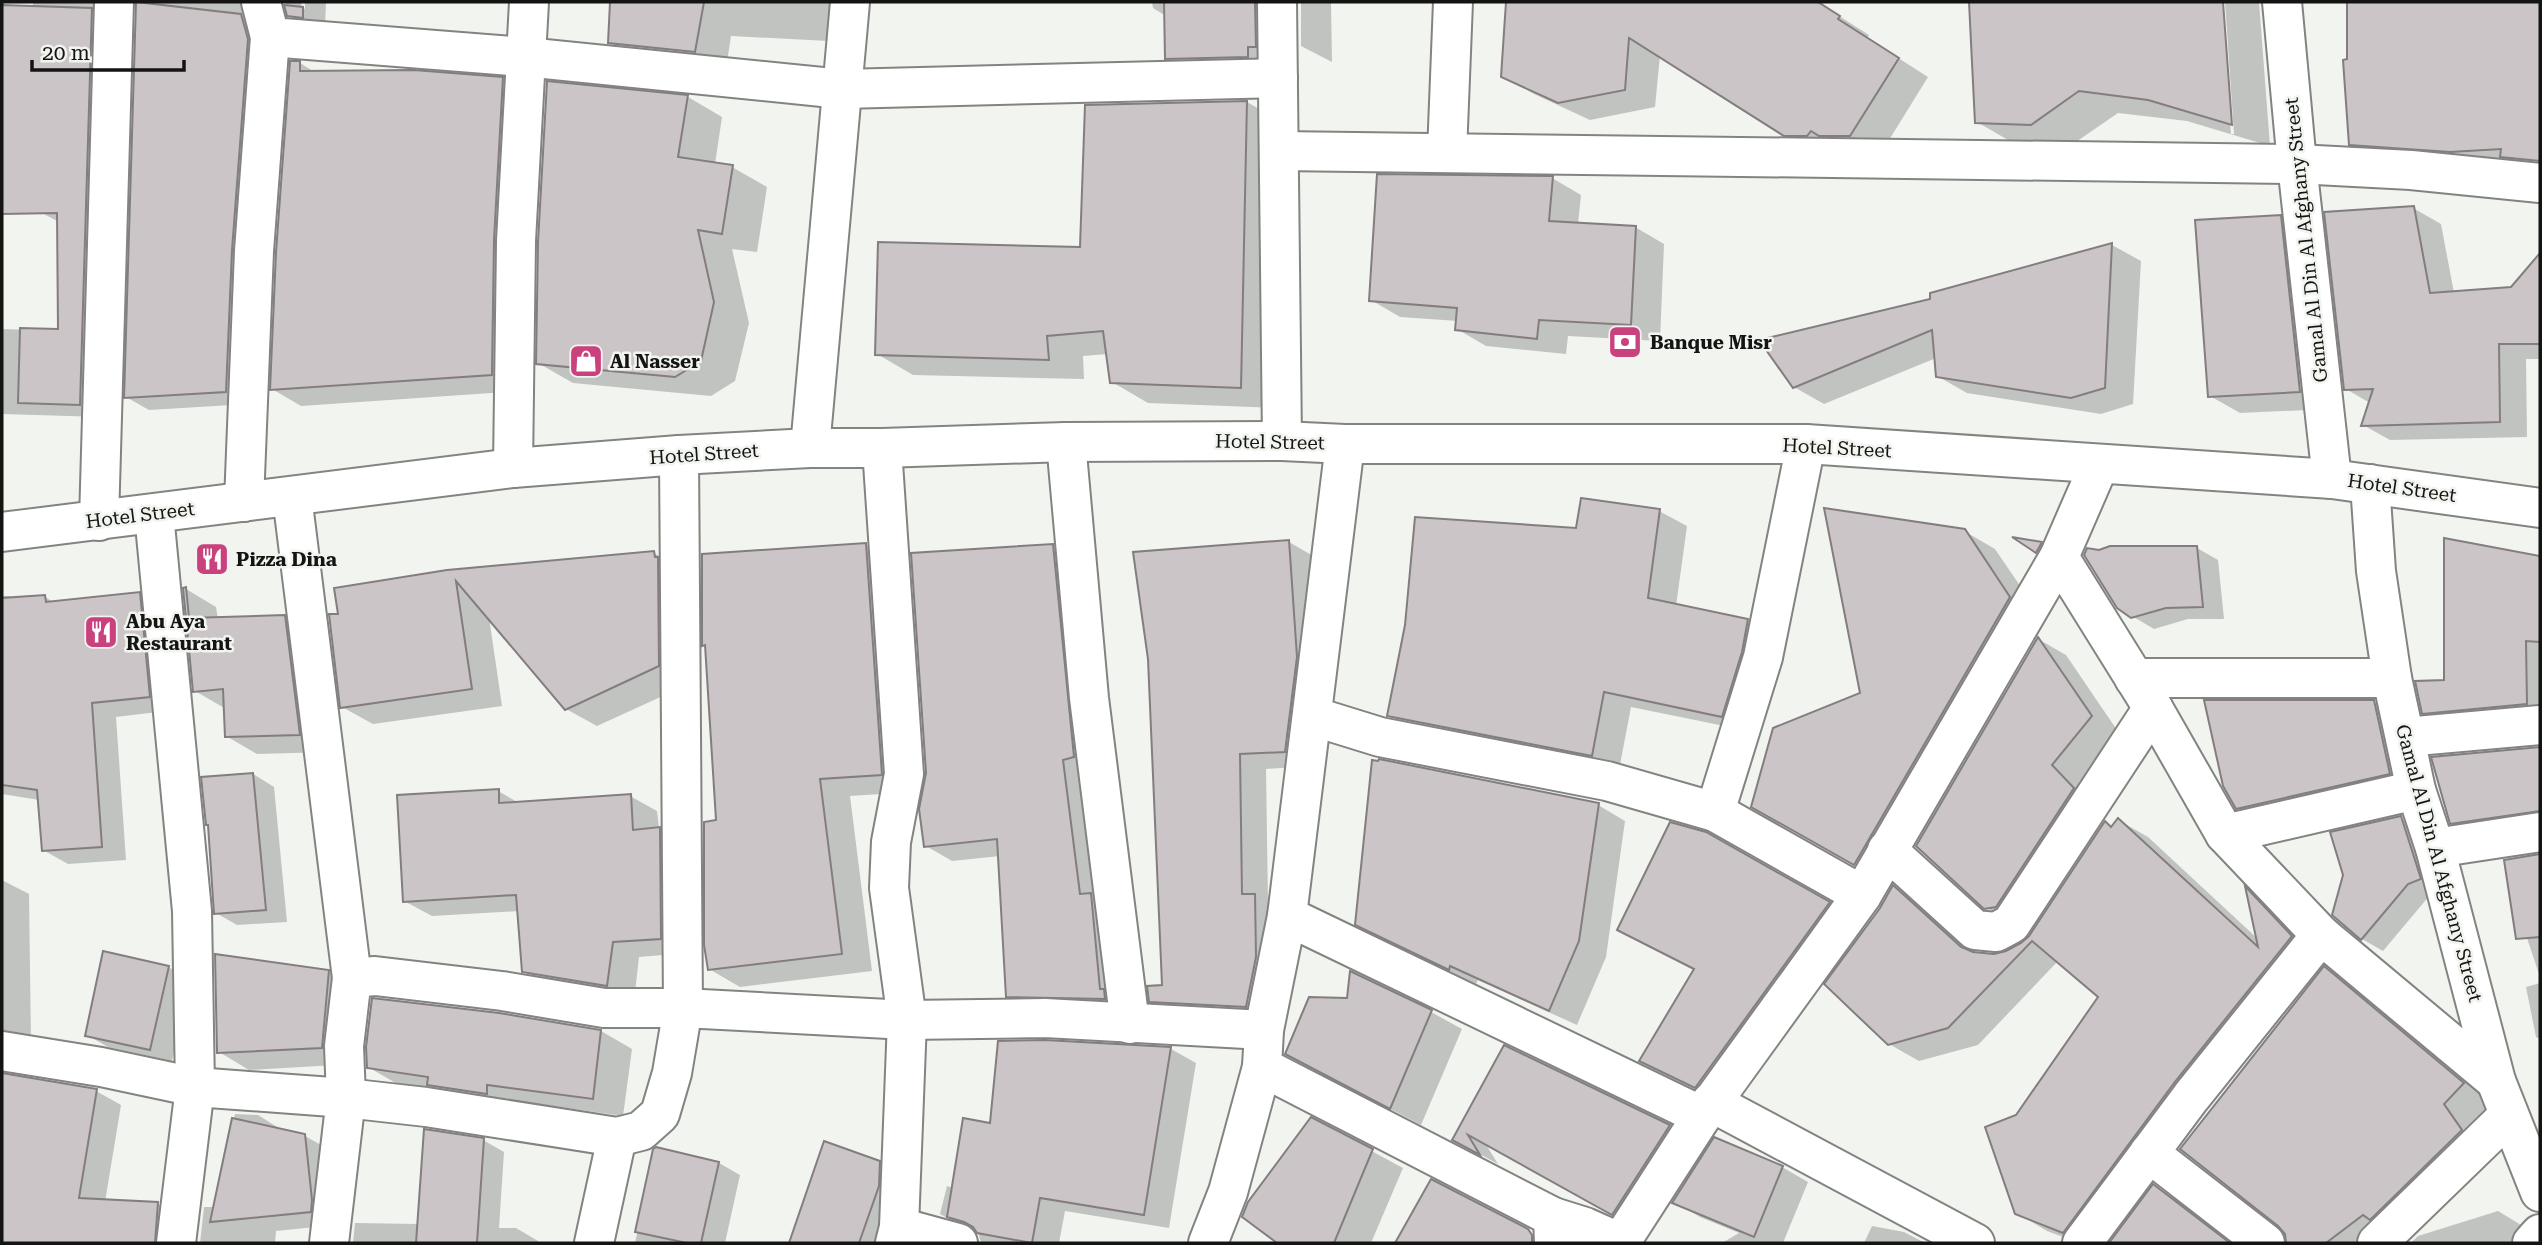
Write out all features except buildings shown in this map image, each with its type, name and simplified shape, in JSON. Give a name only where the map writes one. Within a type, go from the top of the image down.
[{"type":"street","points":[[99,521],[114,2]]},
{"type":"street","points":[[513,468],[516,242],[529,2]]},
{"type":"street","points":[[810,448],[850,2]]},
{"type":"street","points":[[1277,2],[1282,441]]},
{"type":"street","points":[[1447,153],[1453,2]]},
{"type":"street","name":"Gamal Al Din Al Afghany Street","points":[[2282,2],[2332,479]]},
{"type":"street","points":[[244,502],[265,19],[526,57],[842,89],[1278,78]]},
{"type":"street","points":[[1279,151],[2297,164],[2412,170],[2540,183]]},
{"type":"street","points":[[1066,442],[1089,698],[1130,1024]]},
{"type":"street","name":"Hotel Street","points":[[2,532],[513,468],[810,448],[1066,442],[1806,444],[2332,479],[2540,508]]},
{"type":"street","points":[[1208,1243],[1228,1192],[1262,1067],[1264,1030],[1287,916],[1345,444]]},
{"type":"street","points":[[1716,812],[1763,657],[1806,444]]},
{"type":"street","points":[[882,448],[904,774],[891,842],[890,888],[907,1020],[897,1235],[958,1243]]},
{"type":"street","points":[[2,1051],[101,1067],[195,1087],[426,1107],[617,1137],[641,1131],[660,1114],[672,1073],[683,1008],[679,455]]},
{"type":"street","points":[[1262,1067],[1554,1230],[1585,1227],[1621,1243],[1707,1109],[1862,895],[2059,557],[2099,465]]},
{"type":"street","name":"Gamal Al Din Al Afghany Street","points":[[2370,484],[2376,571],[2392,678],[2416,790],[2435,848],[2502,1098],[2540,1192]]},
{"type":"street","points":[[292,496],[352,978],[344,1046],[346,1098],[329,1243]]},
{"type":"street","points":[[154,514],[192,911],[195,1087],[176,1243]]},
{"type":"street","points":[[2059,557],[2143,693],[2225,834],[2321,934],[2502,1098],[2377,1243]]},
{"type":"street","points":[[2143,693],[2392,678]]},
{"type":"street","points":[[1887,850],[1975,930],[1996,932],[2011,924],[2143,693]]},
{"type":"street","points":[[1312,716],[1380,737],[1607,781],[1716,812],[1862,895]]},
{"type":"street","points":[[2405,737],[2540,725]]},
{"type":"street","points":[[2225,834],[2416,790]]},
{"type":"street","points":[[2435,848],[2540,832]]},
{"type":"street","points":[[1287,916],[1707,1109],[1975,1243]]},
{"type":"street","points":[[2082,1243],[2191,1097],[2321,934]]},
{"type":"street","points":[[352,978],[375,976],[502,991],[604,1008],[683,1008],[907,1020],[1045,1018],[1264,1030]]},
{"type":"street","points":[[594,1243],[617,1137]]},
{"type":"street","points":[[2148,1153],[2265,1243]]},
{"type":"street","points":[[2532,1243],[2540,1234]]},
{"type":"place","name":"Banque Misr","points":[[1625,342]]},
{"type":"place","name":"Al Nasser","points":[[586,361]]},
{"type":"place","name":"Pizza Dina","points":[[212,559]]},
{"type":"place","name":"Abu Aya Restaurant","points":[[101,632]]}]
